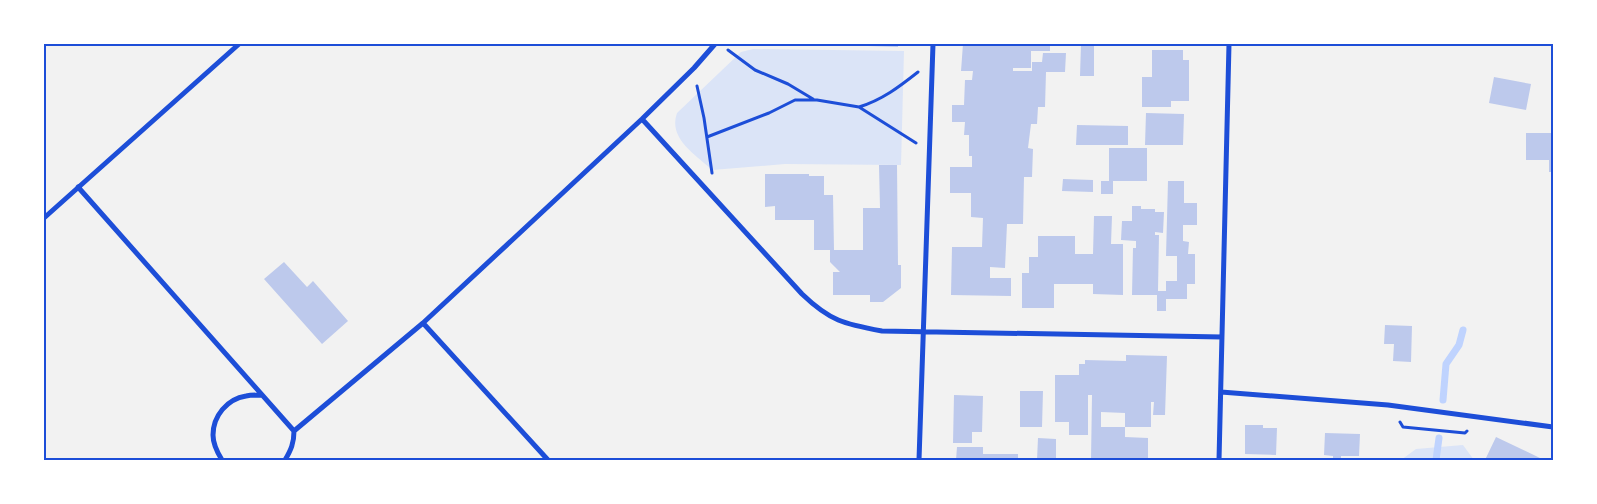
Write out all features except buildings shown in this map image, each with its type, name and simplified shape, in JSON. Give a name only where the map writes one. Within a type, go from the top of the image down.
[{"type":"street","points":[[44,218],[239,44]]},
{"type":"street","points":[[294,431],[423,324],[642,119],[694,68],[715,44]]},
{"type":"street","points":[[918,460],[933,44]]},
{"type":"street","points":[[1219,460],[1229,44]]},
{"type":"street","points":[[642,119],[802,294],[820,311],[840,322],[882,331],[1222,337]]},
{"type":"street","points":[[78,187],[294,431],[294,441],[285,460]]},
{"type":"street","points":[[423,324],[548,460]]},
{"type":"street","points":[[1221,392],[1388,405],[1553,427]]},
{"type":"street","points":[[222,460],[215,449],[213,435],[215,422],[222,410],[232,401],[245,396],[262,395]]},
{"type":"path","points":[[725,48],[755,70],[788,84],[813,100]]},
{"type":"path","points":[[859,107],[874,102],[895,90],[933,60]]},
{"type":"path","points":[[694,68],[707,137],[716,201]]},
{"type":"path","points":[[707,137],[769,113],[795,100],[813,100],[859,107],[929,151]]},
{"type":"path","points":[[1403,427],[1465,433]]},
{"type":"shaded area","points":[[753,49],[904,51],[901,165],[785,164],[712,170],[691,152],[680,138],[676,131],[677,113],[741,52]]},
{"type":"shaded area","points":[[1463,445],[1474,460],[1401,460],[1416,449]]},
{"type":"waterway","points":[[1443,400],[1446,364],[1459,345],[1463,330]]},
{"type":"waterway","points":[[1436,460],[1439,438]]}]
